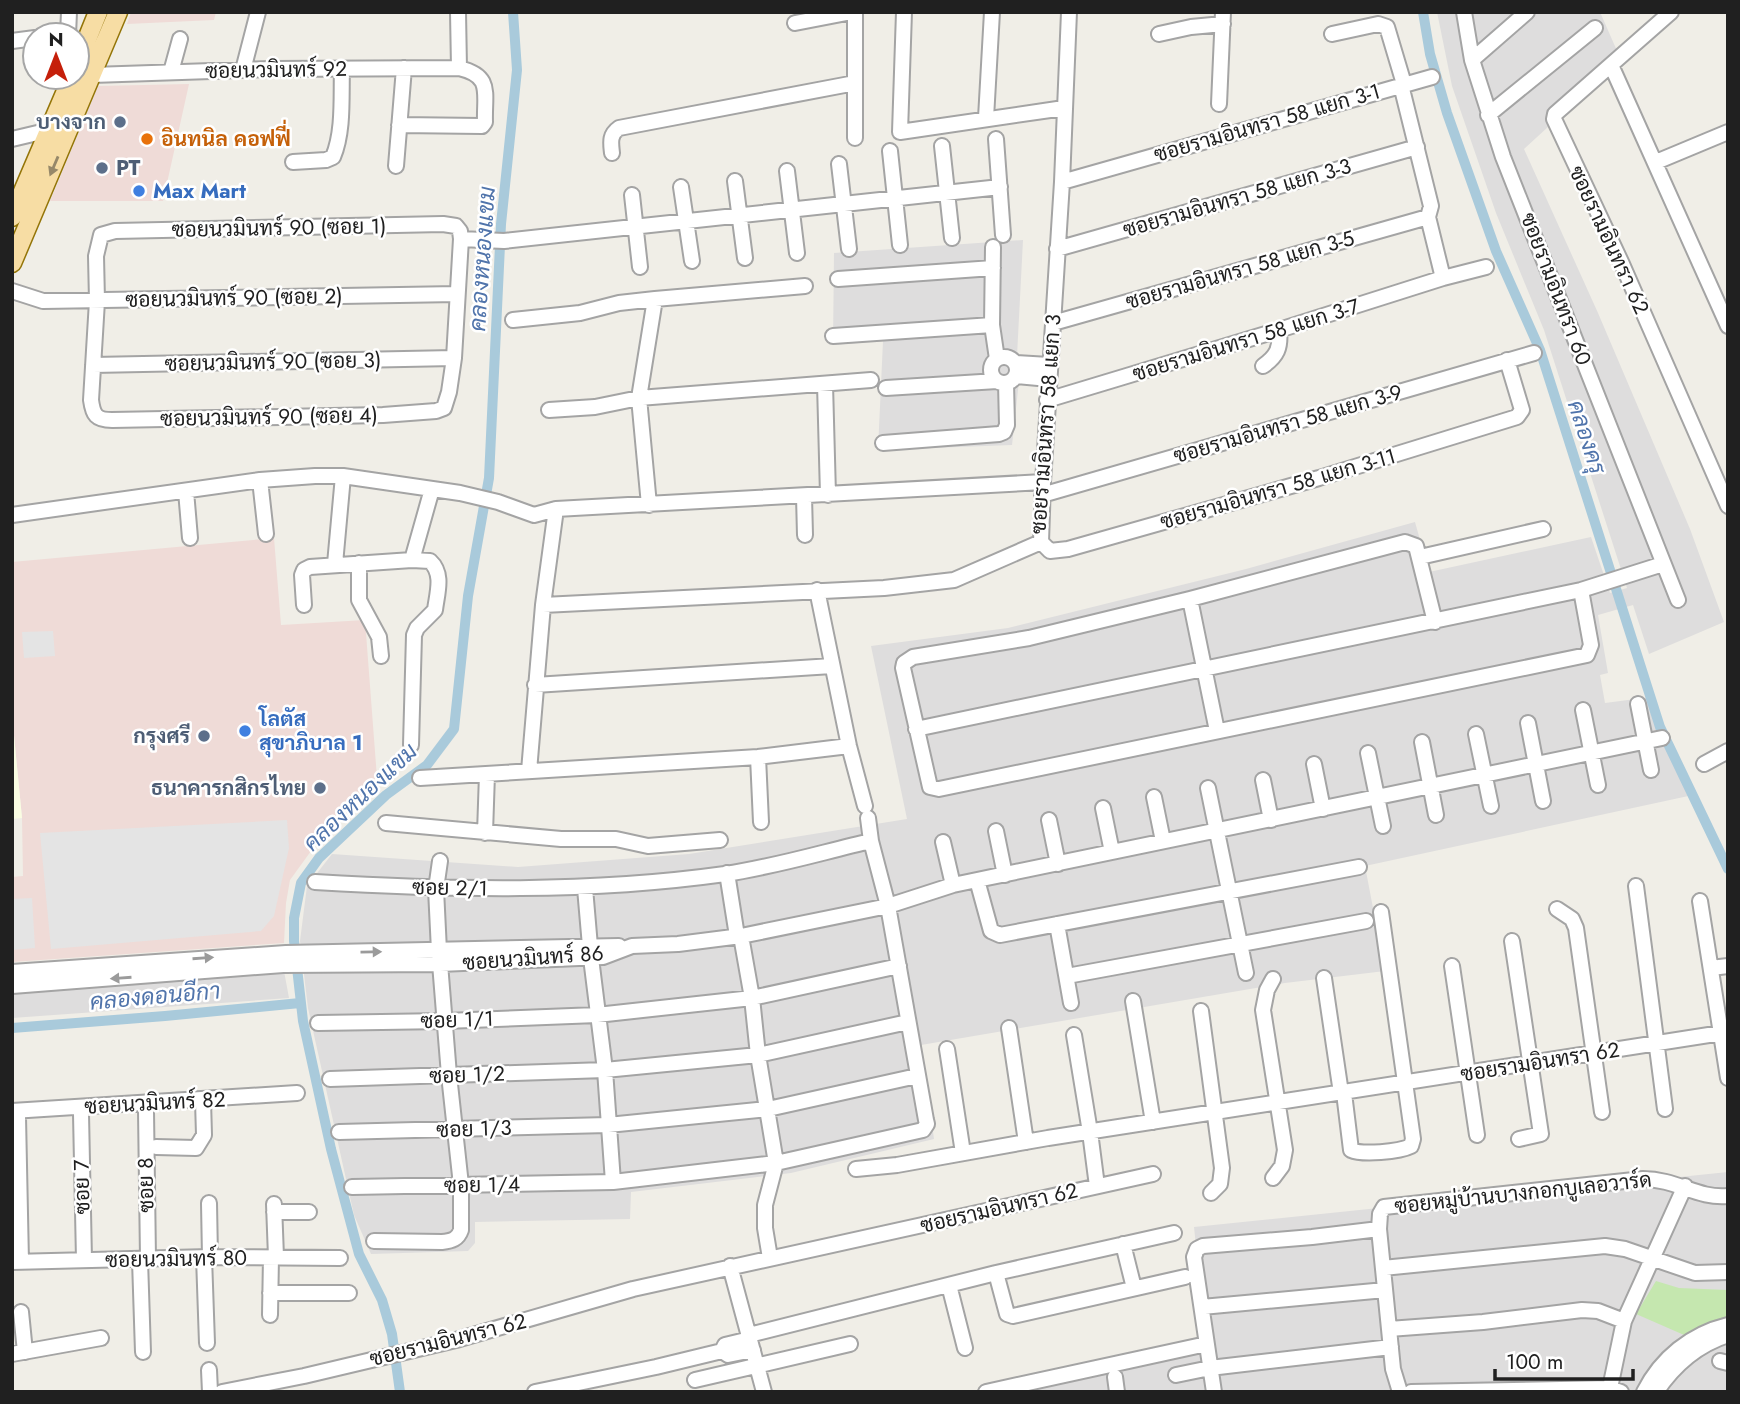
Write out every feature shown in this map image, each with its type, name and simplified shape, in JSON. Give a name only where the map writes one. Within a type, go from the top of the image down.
[{"type":"main road","points":[[12,263],[118,12]]},
{"type":"main road","points":[[12,218],[66,91]]},
{"type":"street","points":[[243,70],[258,12]]},
{"type":"street","points":[[399,125],[482,126],[485,122],[484,83],[480,75],[465,69],[458,12]]},
{"type":"street","points":[[795,23],[854,12],[855,138]]},
{"type":"street","points":[[904,12],[901,132],[1064,108]]},
{"type":"street","points":[[986,118],[992,12]]},
{"type":"street","name":"ซอยรามอินทรา 58 แยก 3","points":[[543,605],[884,588],[954,580],[1041,542],[1069,12]]},
{"type":"street","name":"ซอยรามอินทรา 60","points":[[1464,12],[1472,61],[1488,115],[1678,600]]},
{"type":"street","points":[[1472,61],[1527,12]]},
{"type":"street","name":"ซอยรามอินทรา 62","points":[[1664,14],[1555,114],[1556,125],[1622,264],[1728,506]]},
{"type":"street","points":[[1159,34],[1223,18],[1219,104]]},
{"type":"street","points":[[1332,34],[1384,24],[1403,84],[1432,77]]},
{"type":"street","points":[[1488,115],[1595,28]]},
{"type":"street","points":[[171,72],[180,39]]},
{"type":"street","points":[[1611,65],[1728,326]]},
{"type":"street","name":"ซอยนวมินทร์ 92","points":[[92,75],[342,68],[465,69]]},
{"type":"street","points":[[293,162],[326,160],[332,157],[337,148],[342,68]]},
{"type":"street","points":[[396,166],[404,68]]},
{"type":"street","points":[[612,153],[611,137],[619,128],[855,83]]},
{"type":"street","name":"ซอยรามอินทรา 58 แยก 3-1","points":[[1062,182],[1403,84],[1431,206],[1428,217],[1443,278]]},
{"type":"street","points":[[12,139],[50,130]]},
{"type":"street","points":[[1656,162],[1727,133]]},
{"type":"street","points":[[996,139],[1003,235]]},
{"type":"street","points":[[942,145],[952,238]]},
{"type":"street","name":"ซอยรามอินทรา 58 แยก 3-3","points":[[1057,249],[1417,147]]},
{"type":"street","points":[[890,151],[901,245]]},
{"type":"street","points":[[839,164],[849,249]]},
{"type":"street","points":[[787,171],[797,253]]},
{"type":"street","points":[[735,181],[745,258]]},
{"type":"street","points":[[681,187],[692,261]]},
{"type":"street","points":[[454,358],[461,239],[499,240],[1000,187]]},
{"type":"street","points":[[632,195],[640,267]]},
{"type":"street","name":"ซอยรามอินทรา 58 แยก 3-5","points":[[1053,323],[1428,217]]},
{"type":"street","name":"ซอยนวมินทร์ 90 (ซอย 1)","points":[[97,301],[97,244],[101,235],[115,231],[443,224],[456,226],[461,239]]},
{"type":"street","points":[[993,247],[992,325],[997,359],[991,371],[1009,376]]},
{"type":"street","name":"ซอยรามอินทรา 58 แยก 3-7","points":[[1048,400],[1486,267]]},
{"type":"street","points":[[838,279],[993,268]]},
{"type":"street","points":[[513,320],[580,313],[619,303],[805,286]]},
{"type":"street","name":"ซอยนวมินทร์ 90 (ซอย 2)","points":[[12,291],[43,302],[457,294]]},
{"type":"street","points":[[649,505],[639,398],[655,299]]},
{"type":"street","points":[[93,365],[97,301]]},
{"type":"street","points":[[833,336],[992,325]]},
{"type":"street","points":[[1263,366],[1278,351],[1279,330]]},
{"type":"street","name":"ซอยรามอินทรา 58 แยก 3-9","points":[[12,515],[260,480],[343,476],[482,498],[534,515],[556,509],[804,496],[1042,489],[1534,352]]},
{"type":"street","name":"ซอยนวมินทร์ 90 (ซอย 3)","points":[[93,365],[454,358]]},
{"type":"street","name":"ซอยนวมินทร์ 90 (ซอย 4)","points":[[93,365],[93,413],[95,417],[103,420],[383,415],[444,408],[454,358]]},
{"type":"street","points":[[883,443],[1004,432],[1007,425],[1009,358],[997,359]]},
{"type":"street","name":"ซอยรามอินทรา 58 แยก 3-11","points":[[1041,542],[1051,551],[1068,549],[1319,478],[1517,418],[1522,410],[1507,360]]},
{"type":"street","points":[[886,388],[1049,372]]},
{"type":"street","points":[[549,410],[595,407],[639,398],[871,380]]},
{"type":"street","points":[[825,384],[828,495]]},
{"type":"street","points":[[335,564],[343,476]]},
{"type":"street","points":[[260,480],[266,534]]},
{"type":"street","points":[[412,560],[432,489]]},
{"type":"street","points":[[186,491],[190,538]]},
{"type":"street","points":[[804,496],[805,535]]},
{"type":"street","points":[[529,771],[543,605],[556,509]]},
{"type":"street","points":[[1420,557],[1543,529]]},
{"type":"street","points":[[1435,622],[1416,546],[1405,542],[1017,641],[907,659],[903,668],[930,787],[939,789],[1587,654],[1591,645],[1581,590]]},
{"type":"street","points":[[304,605],[304,570],[310,567],[412,560],[430,561],[436,566],[439,575],[435,610],[416,628],[414,635],[411,745]]},
{"type":"street","points":[[359,563],[359,600],[379,637],[381,656]]},
{"type":"street","points":[[916,729],[1581,590],[1663,564]]},
{"type":"street","points":[[817,590],[849,746],[888,906],[917,1076]]},
{"type":"street","points":[[1190,599],[1217,732]]},
{"type":"street","points":[[535,685],[832,666]]},
{"type":"street","points":[[1638,704],[1651,770]]},
{"type":"street","points":[[1583,710],[1598,785]]},
{"type":"street","points":[[1528,723],[1543,801]]},
{"type":"street","points":[[1476,734],[1490,806]]},
{"type":"street","name":"ซอยนวมินทร์ 86","points":[[12,972],[295,959],[590,953],[606,956],[632,946],[678,944],[739,936],[888,906],[953,885],[1661,738]]},
{"type":"street","points":[[1422,742],[1436,815]]},
{"type":"street","points":[[420,778],[758,757],[849,746]]},
{"type":"street","points":[[1704,764],[1728,751]]},
{"type":"street","points":[[1368,753],[1383,826]]},
{"type":"street","points":[[758,757],[761,822]]},
{"type":"street","points":[[1314,764],[1323,809]]},
{"type":"street","points":[[485,833],[487,774]]},
{"type":"street","points":[[1263,780],[1271,820]]},
{"type":"street","points":[[1208,788],[1246,973]]},
{"type":"street","points":[[1154,797],[1163,841]]},
{"type":"street","points":[[1103,808],[1112,852]]},
{"type":"street","points":[[1049,820],[1058,864]]},
{"type":"street","points":[[386,823],[561,839],[616,839],[648,846],[720,840]]},
{"type":"street","points":[[996,831],[1005,875]]},
{"type":"street","name":"ซอย 2/1","points":[[315,882],[436,889],[585,888],[727,873],[871,841]]},
{"type":"street","points":[[943,842],[953,885]]},
{"type":"street","points":[[374,1241],[452,1241],[459,1236],[461,1230],[461,1185],[449,1075],[436,889],[440,861]]},
{"type":"street","points":[[977,880],[991,931],[1004,935],[1359,867]]},
{"type":"street","points":[[727,873],[752,998],[758,1055],[776,1163],[765,1205],[765,1228],[770,1258]]},
{"type":"street","points":[[1636,886],[1665,1109]]},
{"type":"street","points":[[585,888],[590,953],[605,1070],[613,1182]]},
{"type":"street","points":[[1700,901],[1725,1033],[1728,1078]]},
{"type":"street","points":[[1557,909],[1572,919],[1576,928],[1602,1112]]},
{"type":"street","points":[[1324,978],[1351,1150],[1356,1153],[1407,1149],[1413,1139],[1381,912]]},
{"type":"street","points":[[1067,976],[1366,921]]},
{"type":"street","points":[[1057,924],[1071,1003]]},
{"type":"street","points":[[1512,941],[1541,1134],[1519,1139]]},
{"type":"street","name":"ซอยนวมินทร์ 86","points":[[12,986],[295,959]]},
{"type":"street","points":[[1452,966],[1477,1135]]},
{"type":"street","points":[[1711,968],[1728,966]]},
{"type":"street","name":"ซอย 1/1","points":[[318,1023],[597,1015],[752,998],[899,967]]},
{"type":"street","points":[[1273,979],[1267,990],[1263,1010],[1279,1103],[1284,1160],[1273,1178]]},
{"type":"street","points":[[1133,1001],[1153,1122]]},
{"type":"street","points":[[1200,1011],[1222,1168],[1220,1184],[1211,1193]]},
{"type":"street","name":"ซอย 1/2","points":[[330,1079],[605,1070],[758,1055],[908,1022]]},
{"type":"street","points":[[1009,1028],[1026,1142]]},
{"type":"street","name":"ซอยรามอินทรา 62","points":[[214,1390],[456,1340],[633,1289],[1097,1186],[1090,1132],[1725,1033]]},
{"type":"street","points":[[856,1169],[1090,1132],[1074,1035]]},
{"type":"street","points":[[947,1049],[963,1153]]},
{"type":"street","name":"ซอย 1/3","points":[[339,1132],[608,1125],[768,1110],[917,1076]]},
{"type":"street","name":"ซอย 1/4","points":[[352,1187],[613,1182],[776,1163],[923,1130],[926,1124],[917,1076]]},
{"type":"street","name":"ซอยนวมินทร์ 82","points":[[15,1114],[146,1102],[203,1101],[297,1093]]},
{"type":"street","points":[[156,1147],[197,1148],[204,1135],[203,1101]]},
{"type":"street","name":"ซอย 8","points":[[143,1352],[146,1111]]},
{"type":"street","points":[[15,1114],[17,1262]]},
{"type":"street","name":"ซอย 7","points":[[80,1114],[84,1261]]},
{"type":"street","points":[[1097,1186],[1153,1174]]},
{"type":"street","name":"ซอยหมู่บ้านบางกอกบูเลอวาร์ด","points":[[1400,1392],[1393,1368],[1379,1229],[1381,1210],[1384,1207],[1643,1178],[1669,1181],[1709,1196],[1728,1196]]},
{"type":"street","name":"ซอยหมู่บ้านบางกอกบูเลอวาร์ด","points":[[1411,1392],[1616,1390],[1624,1321],[1685,1186]]},
{"type":"street","points":[[207,1343],[209,1203]]},
{"type":"street","points":[[270,1315],[274,1208],[309,1212]]},
{"type":"street","name":"ซอยหมู่บ้านบางกอกบูเลอวาร์ด","points":[[1214,1392],[1194,1257],[1199,1248],[1379,1229]]},
{"type":"street","points":[[535,1392],[722,1351],[727,1355],[750,1338],[996,1273],[1174,1233]]},
{"type":"street","points":[[1123,1244],[1134,1288]]},
{"type":"street","points":[[1383,1268],[1605,1246],[1625,1249],[1695,1273],[1728,1272]]},
{"type":"street","name":"ซอยนวมินทร์ 80","points":[[17,1262],[207,1257],[340,1258]]},
{"type":"street","points":[[730,1266],[764,1392]]},
{"type":"street","points":[[996,1273],[1007,1314],[1010,1316],[1185,1277]]},
{"type":"street","points":[[949,1285],[965,1348]]},
{"type":"street","points":[[1202,1307],[1385,1290]]},
{"type":"street","points":[[270,1293],[349,1293]]},
{"type":"street","points":[[1389,1329],[1483,1322],[1582,1310],[1598,1311],[1624,1321]]},
{"type":"street","points":[[21,1312],[19,1353],[101,1338]]},
{"type":"street","points":[[1644,1392],[1657,1371],[1685,1344],[1704,1333],[1728,1325]]},
{"type":"street","points":[[1656,1392],[1666,1377],[1691,1353],[1728,1335]]},
{"type":"street","points":[[695,1380],[850,1343]]},
{"type":"street","points":[[986,1392],[1202,1345]]},
{"type":"street","points":[[1175,1375],[1210,1368],[1391,1347]]},
{"type":"street","points":[[209,1370],[214,1390]]},
{"type":"shaded area","points":[[131,12],[216,12],[214,20],[127,24]]},
{"type":"shaded area","points":[[1437,12],[1600,12],[1621,60],[1524,149],[1598,313],[1690,529],[1724,622],[1649,654],[1633,605],[1598,615],[1608,673],[1600,675],[1605,703],[1651,697],[1693,795],[1365,866],[1385,971],[1285,983],[921,1045],[934,1139],[791,1173],[631,1192],[630,1219],[475,1222],[475,1243],[468,1251],[371,1254],[354,1215],[308,1008],[300,941],[307,886],[332,854],[518,867],[689,854],[907,819],[871,646],[1008,628],[1246,569],[1415,522],[1429,572],[1591,537],[1610,593],[1627,588],[1544,330],[1496,213],[1452,86]]},
{"type":"shaded area","points":[[189,84],[163,201],[50,201],[98,86]]},
{"type":"shaded area","points":[[1023,240],[1017,356],[1019,381],[1012,445],[878,450],[883,341],[833,345],[834,253]]},
{"type":"shaded area","points":[[274,538],[281,625],[365,620],[378,791],[327,829],[290,880],[284,943],[12,962],[12,877],[23,876],[22,818],[12,715],[12,562]]},
{"type":"shaded area","points":[[53,631],[55,656],[24,658],[22,632]]},
{"type":"shaded area","points":[[12,715],[22,818],[12,819]]},
{"type":"shaded area","points":[[287,820],[289,848],[274,916],[261,931],[51,949],[40,833]]},
{"type":"shaded area","points":[[32,898],[35,948],[12,950],[12,899]]},
{"type":"shaded area","points":[[284,971],[289,998],[12,1018],[12,990]]},
{"type":"shaded area","points":[[1728,1172],[1728,1392],[1008,1392],[1206,1341],[1194,1227]]},
{"type":"green space","points":[[1656,1281],[1679,1288],[1728,1290],[1728,1322],[1691,1338],[1636,1314]]},
{"type":"waterway","name":"คลองหนองแขม","points":[[400,1392],[392,1334],[382,1300],[359,1254],[331,1149],[303,1021],[294,918],[301,883],[319,858],[386,795],[427,765],[454,729],[468,596],[489,478],[501,224],[517,70],[513,12]]},
{"type":"waterway","name":"คลองครุ","points":[[1423,12],[1430,54],[1447,113],[1496,251],[1540,350],[1660,727],[1728,869]]},
{"type":"waterway","name":"คลองดอนอีกา","points":[[12,1028],[300,1003]]},
{"type":"place","name":"บางจาก","points":[[120,122]]},
{"type":"place","name":"อินทนิล คอฟฟี่","points":[[147,139]]},
{"type":"place","name":"PT","points":[[102,168]]},
{"type":"place","name":"Max Mart","points":[[139,191]]},
{"type":"place","name":"โลตัส สุขาภิบาล 1","points":[[245,731]]},
{"type":"place","name":"กรุงศรี","points":[[204,736]]},
{"type":"place","name":"ธนาคารกสิกรไทย","points":[[320,788]]}]
